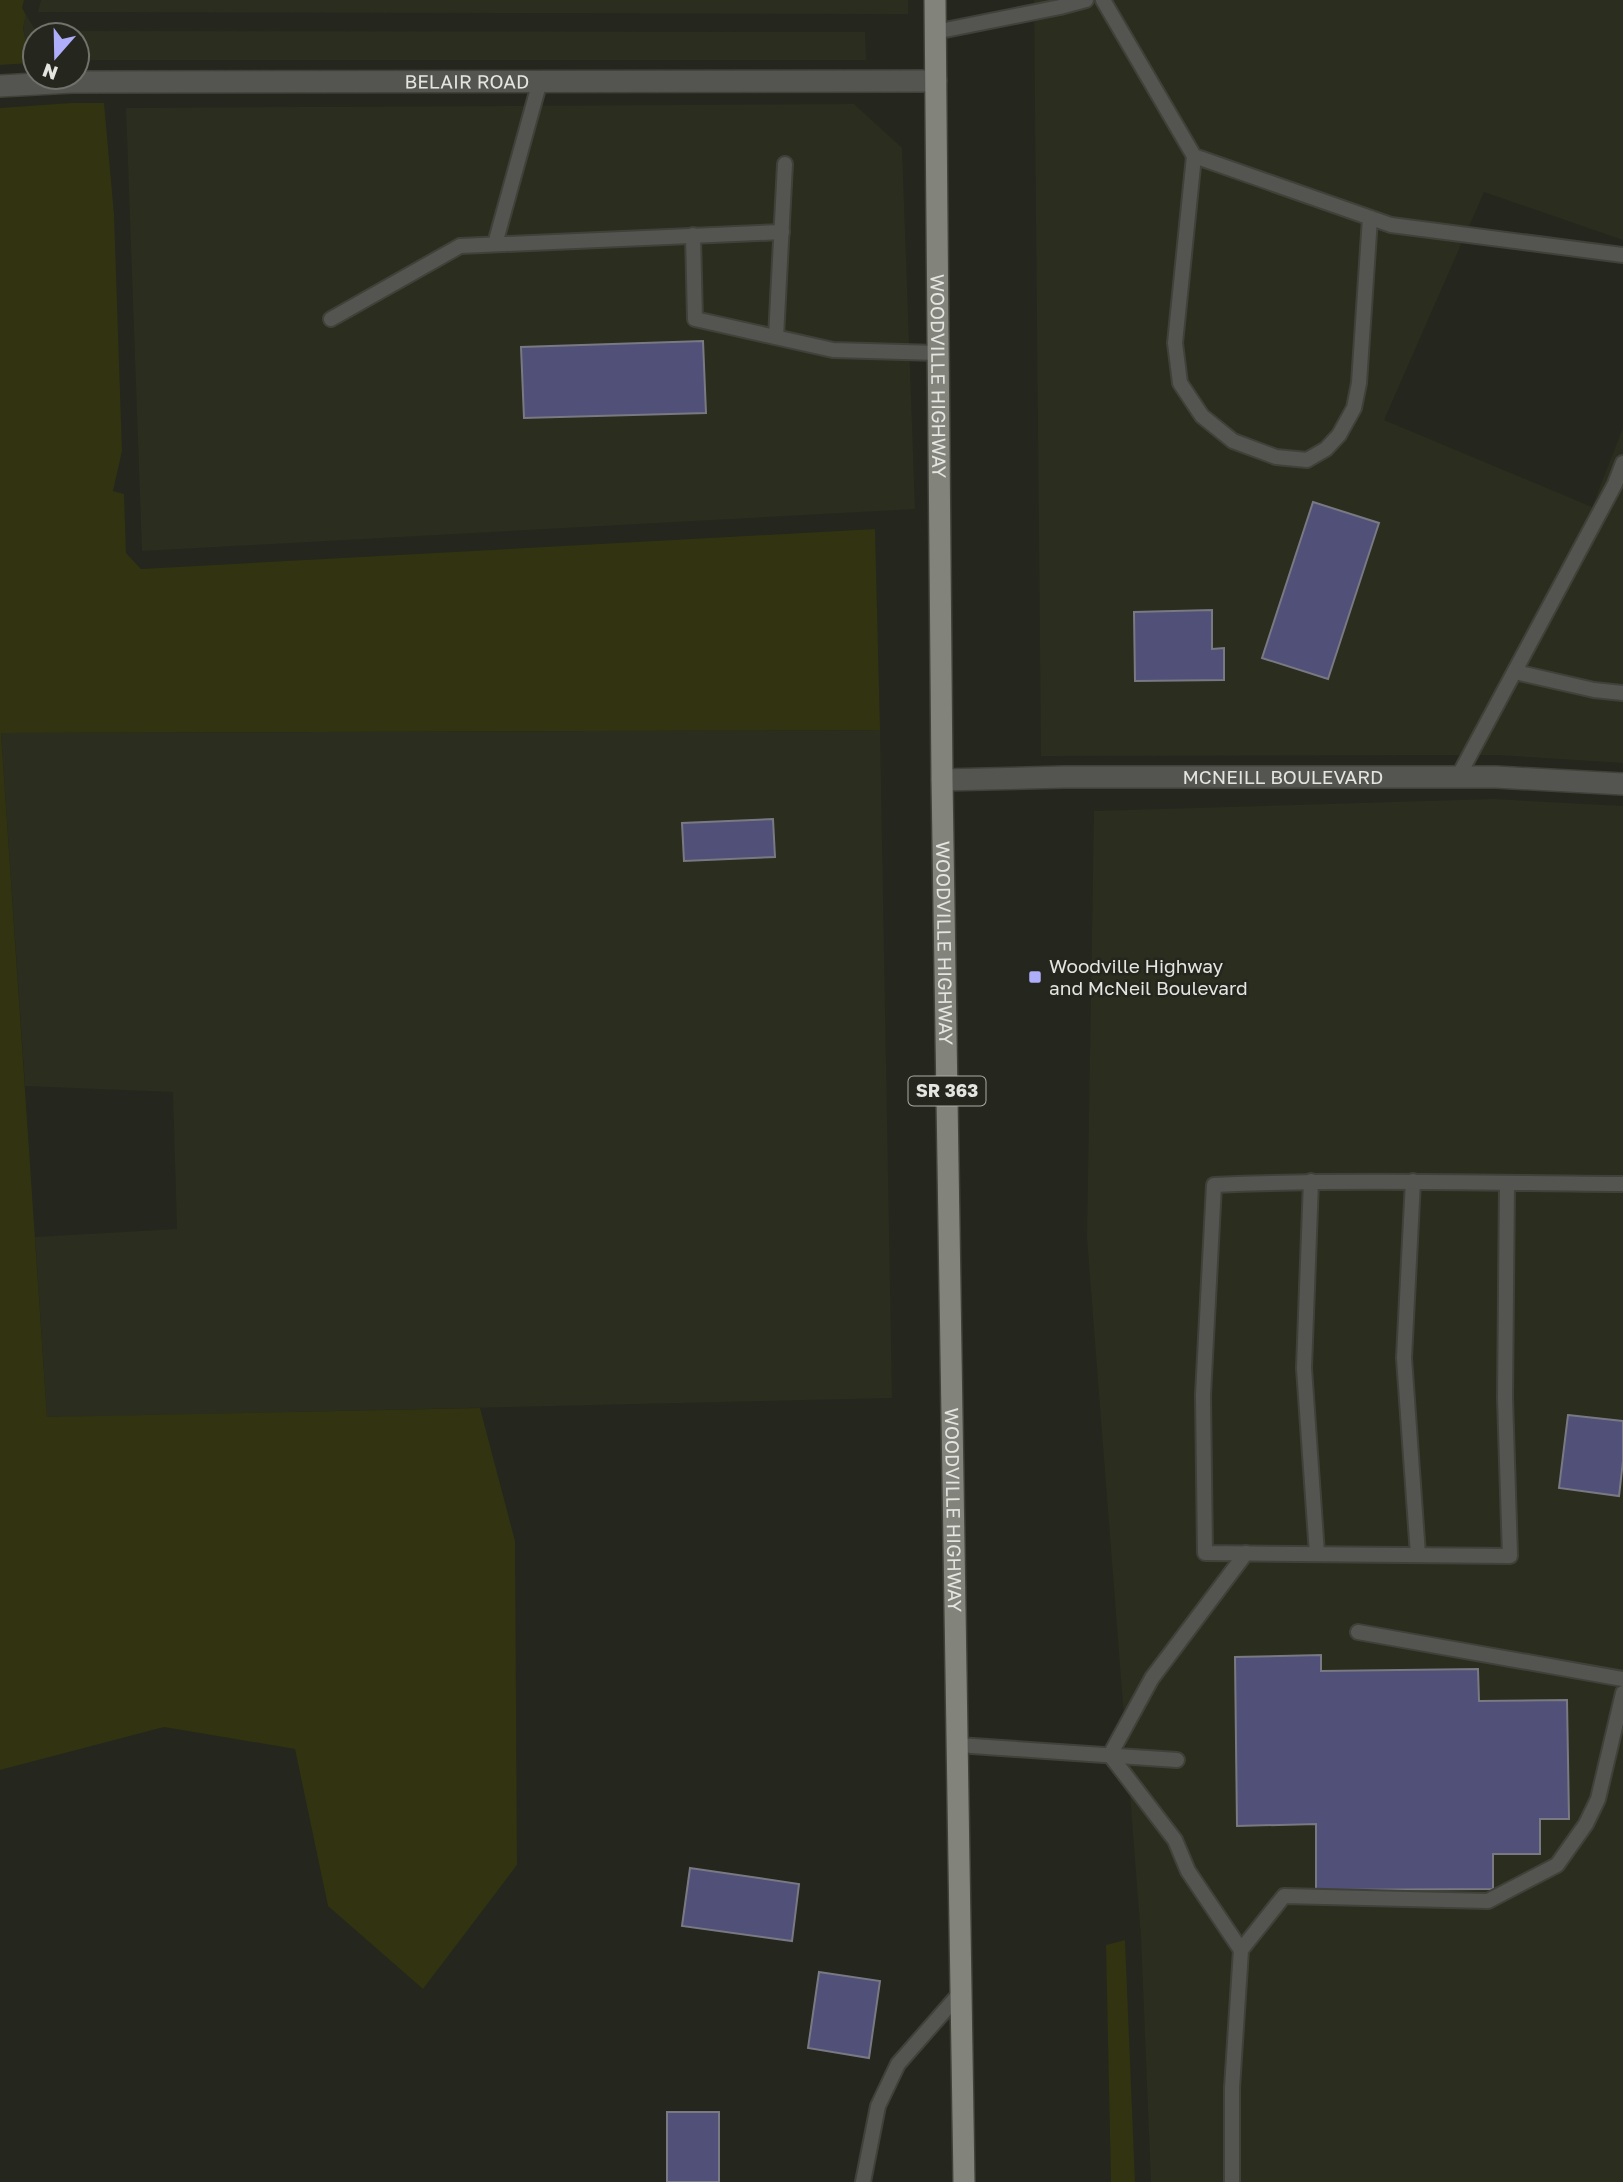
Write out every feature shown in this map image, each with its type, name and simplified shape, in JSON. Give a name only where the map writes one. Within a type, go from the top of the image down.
[{"type":"main road","name":"WOODVILLE HIGHWAY","points":[[935,0],[942,780],[964,2182]]},
{"type":"street","name":"BELAIR ROAD","points":[[0,86],[72,82],[936,81]]},
{"type":"street","name":"MCNEILL BOULEVARD","points":[[942,780],[1064,777],[1496,777],[1623,784]]},
{"type":"lane","points":[[935,32],[1086,0]]},
{"type":"lane","points":[[1104,0],[1194,156],[1175,343],[1180,383],[1202,416],[1233,441],[1276,457],[1307,460],[1326,449],[1339,435],[1354,408],[1359,383],[1370,218]]},
{"type":"lane","points":[[495,244],[540,81]]},
{"type":"lane","points":[[1194,156],[1391,225],[1623,255]]},
{"type":"lane","points":[[776,337],[785,164]]},
{"type":"lane","points":[[331,318],[460,246],[782,232]]},
{"type":"lane","points":[[694,235],[695,318],[833,350],[938,353]]},
{"type":"lane","points":[[1458,777],[1615,484],[1623,463]]},
{"type":"lane","points":[[1514,672],[1594,690],[1623,693]]},
{"type":"lane","points":[[1311,1181],[1304,1368],[1317,1554]]},
{"type":"lane","points":[[1507,1183],[1505,1398],[1510,1556],[1205,1553],[1203,1395],[1214,1185],[1311,1181],[1623,1184]]},
{"type":"lane","points":[[1413,1181],[1404,1359],[1418,1555]]},
{"type":"lane","points":[[1110,1755],[1152,1678],[1247,1553]]},
{"type":"lane","points":[[1358,1632],[1623,1679]]},
{"type":"lane","points":[[1231,2182],[1232,2088],[1241,1950],[1284,1896],[1488,1901],[1557,1866],[1586,1824],[1598,1799],[1623,1693]]},
{"type":"lane","points":[[958,1745],[1177,1759]]},
{"type":"lane","points":[[1609,1749],[1623,1757]]},
{"type":"lane","points":[[1110,1755],[1175,1840],[1188,1871],[1241,1950]]},
{"type":"lane","points":[[863,2182],[878,2106],[898,2064],[961,1992]]},
{"type":"shaded area","points":[[41,0],[908,0],[908,14],[38,12]]},
{"type":"shaded area","points":[[1034,0],[1623,0],[1623,240],[1484,192],[1384,420],[1592,507],[1623,428],[1623,763],[1498,755],[1041,756]]},
{"type":"shaded area","points":[[91,31],[865,32],[866,60],[91,60]]},
{"type":"shaded area","points":[[854,104],[902,148],[915,509],[142,551],[126,108]]},
{"type":"shaded area","points":[[880,730],[892,1398],[47,1418],[35,1237],[177,1229],[173,1092],[25,1086],[1,733]]},
{"type":"shaded area","points":[[1494,799],[1623,806],[1623,2182],[1151,2182],[1141,1937],[1087,1238],[1094,811]]},
{"type":"green space","points":[[0,0],[24,0],[22,8],[26,15],[25,21],[21,21],[21,64],[0,65]]},
{"type":"green space","points":[[104,103],[114,214],[122,451],[113,491],[124,494],[126,553],[141,569],[875,529],[880,730],[1,733],[47,1417],[480,1408],[515,1541],[517,1865],[423,1989],[328,1906],[295,1749],[164,1727],[0,1770],[0,108]]},
{"type":"green space","points":[[1125,1940],[1135,2182],[1111,2182],[1106,1945]]},
{"type":"building","points":[[703,341],[706,413],[524,418],[521,347]]},
{"type":"building","points":[[1313,502],[1379,523],[1328,679],[1262,658]]},
{"type":"building","points":[[1212,610],[1212,649],[1224,648],[1224,680],[1135,681],[1134,612]]},
{"type":"building","points":[[773,819],[775,857],[684,861],[682,823]]},
{"type":"building","points":[[1568,1415],[1623,1421],[1623,1461],[1619,1496],[1559,1488]]},
{"type":"building","points":[[1321,1655],[1321,1671],[1478,1669],[1479,1701],[1567,1700],[1569,1819],[1540,1819],[1540,1854],[1493,1854],[1493,1889],[1316,1890],[1316,1824],[1237,1826],[1235,1657]]},
{"type":"building","points":[[690,1868],[799,1884],[792,1941],[682,1926]]},
{"type":"building","points":[[819,1972],[880,1981],[869,2058],[808,2048]]},
{"type":"building","points":[[667,2112],[719,2112],[719,2182],[667,2182]]},
{"type":"place","name":"Woodville Highway and McNeil Boulevard","points":[[1035,977]]}]
